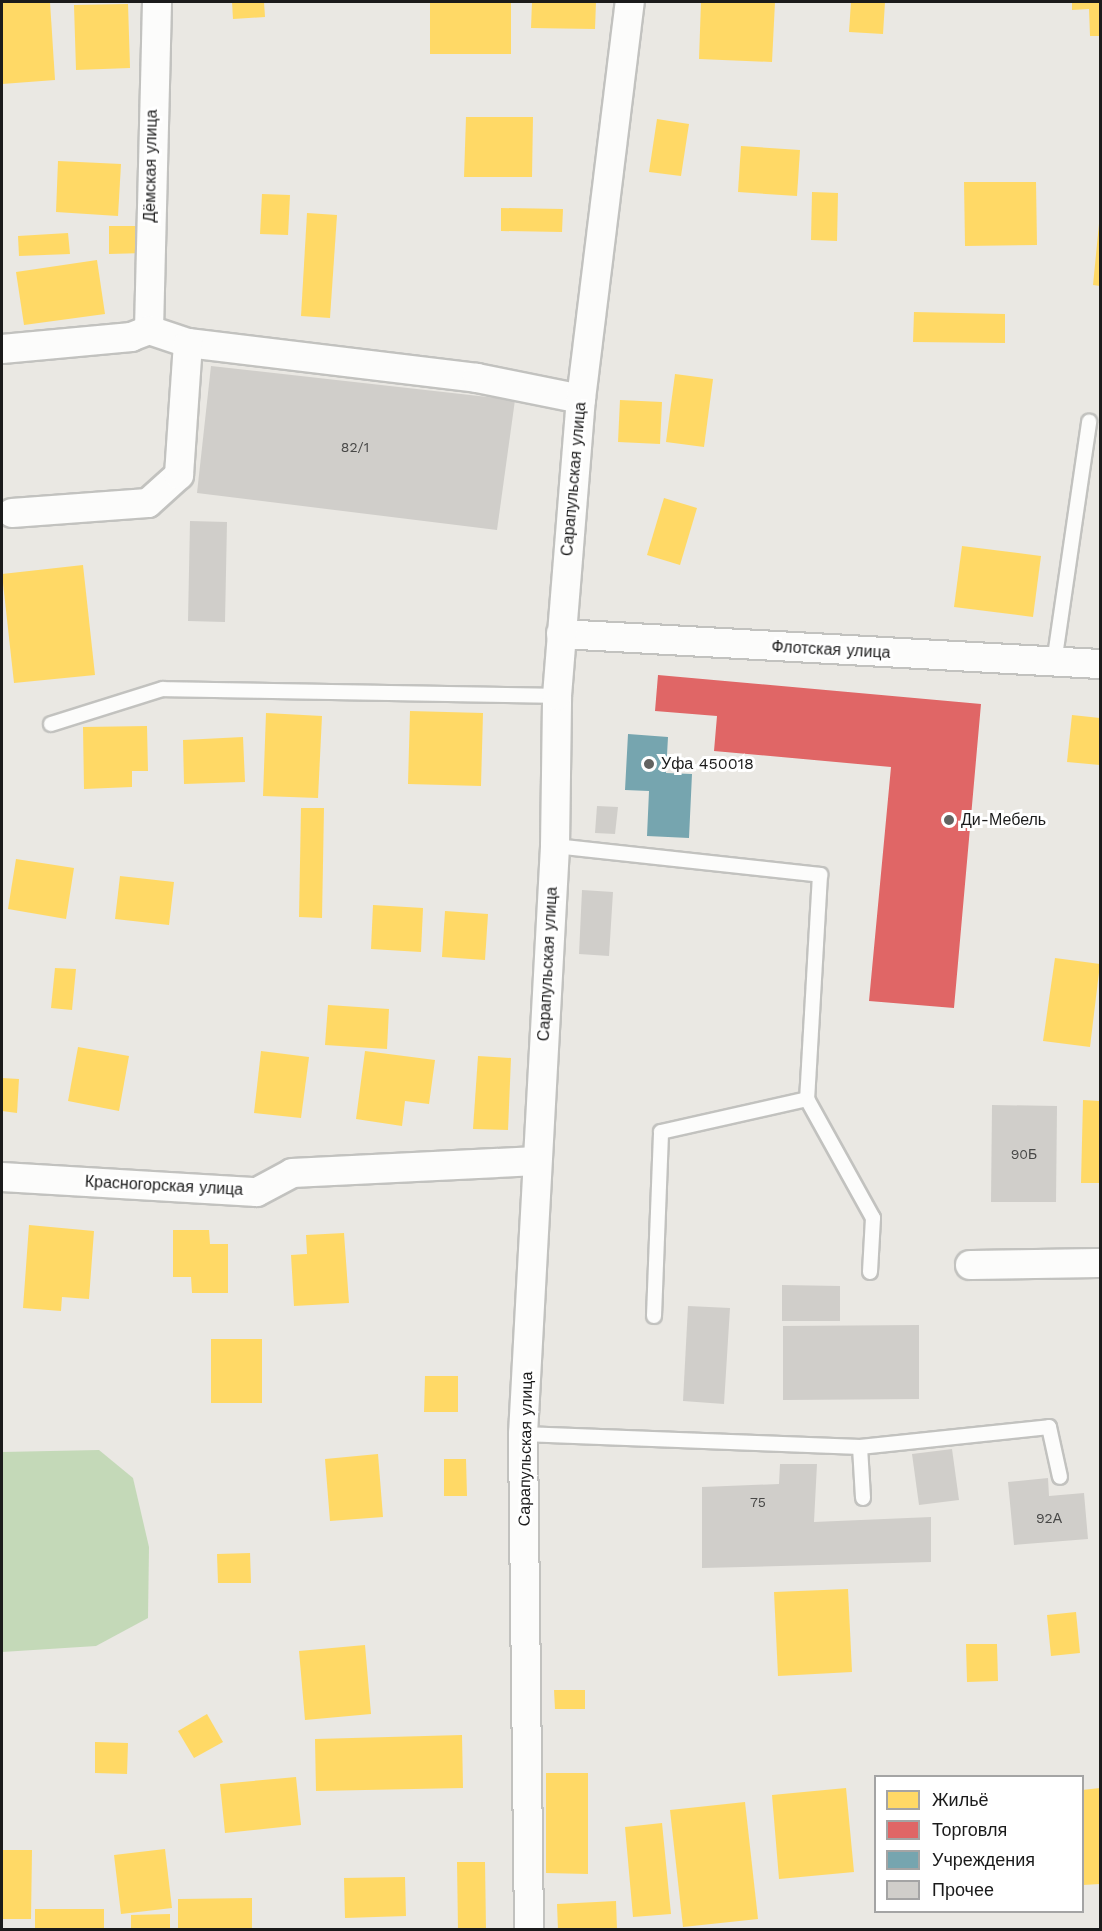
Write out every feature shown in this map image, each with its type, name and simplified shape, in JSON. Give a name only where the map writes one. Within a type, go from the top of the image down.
[{"type":"street","name":"Дёмская улица","points":[[149,330],[157,2]]},
{"type":"street","name":"Сарапульская улица","points":[[529,1929],[523,1434],[555,846],[557,696],[581,399],[630,2]]},
{"type":"street","points":[[2,349],[130,337],[149,330],[188,343],[477,378],[581,399]]},
{"type":"street","points":[[12,513],[148,503],[179,475],[188,343]]},
{"type":"street","name":"Флотская улица","points":[[561,634],[1101,664]]},
{"type":"street","name":"Красногорская улица","points":[[2,1177],[257,1192],[292,1173],[537,1161]]},
{"type":"street","points":[[970,1265],[1101,1263]]},
{"type":"lane","points":[[1054,663],[1089,422]]},
{"type":"lane","points":[[51,724],[163,689],[557,696]]},
{"type":"lane","points":[[555,846],[820,875],[807,1099],[873,1218],[870,1272]]},
{"type":"lane","points":[[654,1316],[661,1132],[807,1099]]},
{"type":"lane","points":[[523,1434],[860,1447],[1050,1427],[1060,1477]]},
{"type":"lane","points":[[860,1447],[863,1498]]},
{"type":"green space","points":[[99,1450],[133,1478],[149,1547],[148,1618],[96,1646],[2,1652],[2,1452]]},
{"type":"building: Жильё","points":[[2,2],[50,2],[55,80],[2,84]]},
{"type":"building: Жильё","points":[[232,2],[264,2],[265,17],[233,19]]},
{"type":"building: Жильё","points":[[430,2],[511,2],[511,54],[430,54]]},
{"type":"building: Жильё","points":[[532,2],[596,2],[595,29],[531,28]]},
{"type":"building: Жильё","points":[[701,2],[775,2],[772,62],[699,59]]},
{"type":"building: Жильё","points":[[851,2],[885,2],[883,34],[849,32]]},
{"type":"building: Жильё","points":[[1072,2],[1100,2],[1100,36],[1090,36],[1089,9],[1072,10]]},
{"type":"building: Жильё","points":[[128,4],[130,68],[76,70],[74,5]]},
{"type":"building: Жильё","points":[[466,117],[533,117],[532,177],[464,177]]},
{"type":"building: Жильё","points":[[657,119],[689,124],[681,176],[649,172]]},
{"type":"building: Жильё","points":[[741,146],[800,150],[797,196],[738,192]]},
{"type":"building: Жильё","points":[[58,161],[121,164],[118,216],[56,212]]},
{"type":"building: Жильё","points":[[964,182],[1036,182],[1037,245],[965,246]]},
{"type":"building: Жильё","points":[[812,192],[838,193],[837,241],[811,240]]},
{"type":"building: Жильё","points":[[262,194],[290,195],[288,235],[260,234]]},
{"type":"building: Жильё","points":[[501,208],[563,209],[562,232],[501,231]]},
{"type":"building: Жильё","points":[[307,213],[337,215],[330,318],[301,316]]},
{"type":"building: Жильё","points":[[1100,224],[1100,286],[1093,285]]},
{"type":"building: Жильё","points":[[109,226],[145,226],[145,253],[109,254]]},
{"type":"building: Жильё","points":[[68,233],[70,254],[19,256],[18,236]]},
{"type":"building: Жильё","points":[[97,260],[105,314],[24,325],[16,272]]},
{"type":"building: Жильё","points":[[914,312],[1005,314],[1005,343],[913,342]]},
{"type":"building: Жильё","points":[[675,374],[713,379],[704,447],[666,442]]},
{"type":"building: Жильё","points":[[620,400],[662,402],[660,444],[618,442]]},
{"type":"building: Жильё","points":[[664,498],[697,508],[680,565],[647,555]]},
{"type":"building: Жильё","points":[[962,546],[1041,556],[1033,617],[954,607]]},
{"type":"building: Жильё","points":[[83,565],[95,675],[14,683],[2,574]]},
{"type":"building: Жильё","points":[[410,711],[483,713],[481,786],[408,784]]},
{"type":"building: Жильё","points":[[266,713],[322,716],[318,798],[263,796]]},
{"type":"building: Жильё","points":[[1072,715],[1100,718],[1100,765],[1067,762]]},
{"type":"building: Жильё","points":[[147,726],[148,771],[132,771],[132,787],[84,789],[83,727]]},
{"type":"building: Жильё","points":[[243,737],[245,782],[184,784],[183,740]]},
{"type":"building: Жильё","points":[[301,808],[324,808],[322,918],[299,917]]},
{"type":"building: Жильё","points":[[16,859],[74,868],[66,919],[8,909]]},
{"type":"building: Жильё","points":[[120,876],[174,882],[169,925],[115,919]]},
{"type":"building: Жильё","points":[[373,905],[423,908],[421,952],[371,949]]},
{"type":"building: Жильё","points":[[445,911],[488,914],[485,960],[442,957]]},
{"type":"building: Жильё","points":[[1055,958],[1100,964],[1090,1047],[1043,1041]]},
{"type":"building: Жильё","points":[[55,968],[76,969],[72,1010],[51,1008]]},
{"type":"building: Жильё","points":[[328,1005],[389,1009],[387,1049],[325,1045]]},
{"type":"building: Жильё","points":[[78,1047],[129,1056],[119,1111],[68,1101]]},
{"type":"building: Жильё","points":[[261,1051],[309,1057],[301,1118],[254,1113]]},
{"type":"building: Жильё","points":[[365,1051],[435,1060],[429,1104],[405,1101],[402,1126],[356,1119]]},
{"type":"building: Жильё","points":[[478,1056],[511,1058],[508,1130],[473,1129]]},
{"type":"building: Жильё","points":[[2,1078],[19,1079],[17,1113],[2,1111]]},
{"type":"building: Жильё","points":[[1083,1100],[1100,1101],[1100,1183],[1081,1183]]},
{"type":"building: Жильё","points":[[29,1225],[94,1231],[89,1299],[62,1297],[61,1311],[23,1308]]},
{"type":"building: Жильё","points":[[173,1230],[209,1230],[210,1244],[228,1244],[228,1293],[192,1293],[191,1277],[173,1277]]},
{"type":"building: Жильё","points":[[344,1233],[349,1303],[294,1306],[291,1255],[307,1254],[306,1235]]},
{"type":"building: Жильё","points":[[211,1339],[262,1339],[262,1403],[211,1403]]},
{"type":"building: Жильё","points":[[425,1376],[458,1376],[458,1412],[424,1412]]},
{"type":"building: Жильё","points":[[378,1454],[383,1517],[330,1521],[325,1459]]},
{"type":"building: Жильё","points":[[444,1459],[466,1459],[467,1496],[444,1496]]},
{"type":"building: Жильё","points":[[250,1553],[251,1583],[218,1583],[217,1554]]},
{"type":"building: Жильё","points":[[848,1589],[852,1672],[778,1676],[774,1592]]},
{"type":"building: Жильё","points":[[1076,1612],[1080,1653],[1051,1656],[1047,1615]]},
{"type":"building: Жильё","points":[[966,1644],[997,1644],[998,1681],[967,1682]]},
{"type":"building: Жильё","points":[[365,1645],[371,1714],[305,1720],[299,1651]]},
{"type":"building: Жильё","points":[[554,1690],[585,1690],[585,1709],[555,1709]]},
{"type":"building: Жильё","points":[[207,1714],[223,1742],[194,1758],[178,1731]]},
{"type":"building: Жильё","points":[[462,1735],[463,1788],[316,1791],[315,1739]]},
{"type":"building: Жильё","points":[[95,1742],[128,1743],[127,1774],[95,1773]]},
{"type":"building: Жильё","points":[[546,1773],[588,1773],[588,1874],[546,1873]]},
{"type":"building: Жильё","points":[[296,1777],[301,1825],[225,1833],[220,1784]]},
{"type":"building: Жильё","points":[[846,1788],[854,1872],[779,1879],[772,1795]]},
{"type":"building: Жильё","points":[[1100,1788],[1100,1884],[1084,1885],[1084,1790]]},
{"type":"building: Жильё","points":[[745,1802],[758,1919],[683,1927],[670,1810]]},
{"type":"building: Жильё","points":[[662,1823],[671,1914],[633,1917],[625,1827]]},
{"type":"building: Жильё","points":[[165,1849],[172,1908],[121,1914],[114,1855]]},
{"type":"building: Жильё","points":[[2,1850],[32,1850],[31,1919],[2,1919]]},
{"type":"building: Жильё","points":[[457,1862],[485,1862],[486,1930],[458,1930]]},
{"type":"building: Жильё","points":[[405,1877],[406,1916],[345,1918],[344,1878]]},
{"type":"building: Жильё","points":[[252,1898],[252,1930],[178,1930],[178,1899]]},
{"type":"building: Жильё","points":[[616,1901],[617,1930],[558,1930],[557,1904]]},
{"type":"building: Жильё","points":[[35,1909],[104,1909],[104,1930],[35,1930]]},
{"type":"building: Жильё","points":[[170,1914],[170,1930],[131,1930],[131,1915]]},
{"type":"building: Торговля","points":[[658,675],[981,704],[954,1008],[869,1001],[891,767],[714,751],[717,716],[655,711]]},
{"type":"building: Учреждения","points":[[628,734],[668,737],[666,773],[692,774],[689,838],[647,836],[649,791],[625,790]]},
{"type":"building: Прочее","points":[[211,366],[515,400],[497,530],[197,493]]},
{"type":"building: Прочее","points":[[190,521],[227,522],[225,622],[188,621]]},
{"type":"building: Прочее","points":[[597,806],[618,807],[615,834],[595,833]]},
{"type":"building: Прочее","points":[[582,890],[613,892],[609,956],[579,954]]},
{"type":"building: Прочее","points":[[992,1105],[1057,1106],[1056,1202],[991,1202]]},
{"type":"building: Прочее","points":[[782,1285],[840,1286],[840,1321],[782,1321]]},
{"type":"building: Прочее","points":[[688,1306],[730,1308],[724,1404],[683,1401]]},
{"type":"building: Прочее","points":[[919,1325],[919,1399],[783,1400],[783,1326]]},
{"type":"building: Прочее","points":[[952,1449],[959,1500],[919,1505],[912,1454]]},
{"type":"building: Прочее","points":[[780,1464],[817,1464],[814,1522],[931,1517],[931,1562],[702,1568],[702,1487],[779,1484]]},
{"type":"building: Прочее","points":[[1048,1478],[1049,1496],[1084,1493],[1088,1539],[1014,1545],[1008,1482]]},
{"type":"place","name":"Уфа 450018","points":[[649,764]]},
{"type":"place","name":"Ди-Мебель","points":[[949,820]]}]
